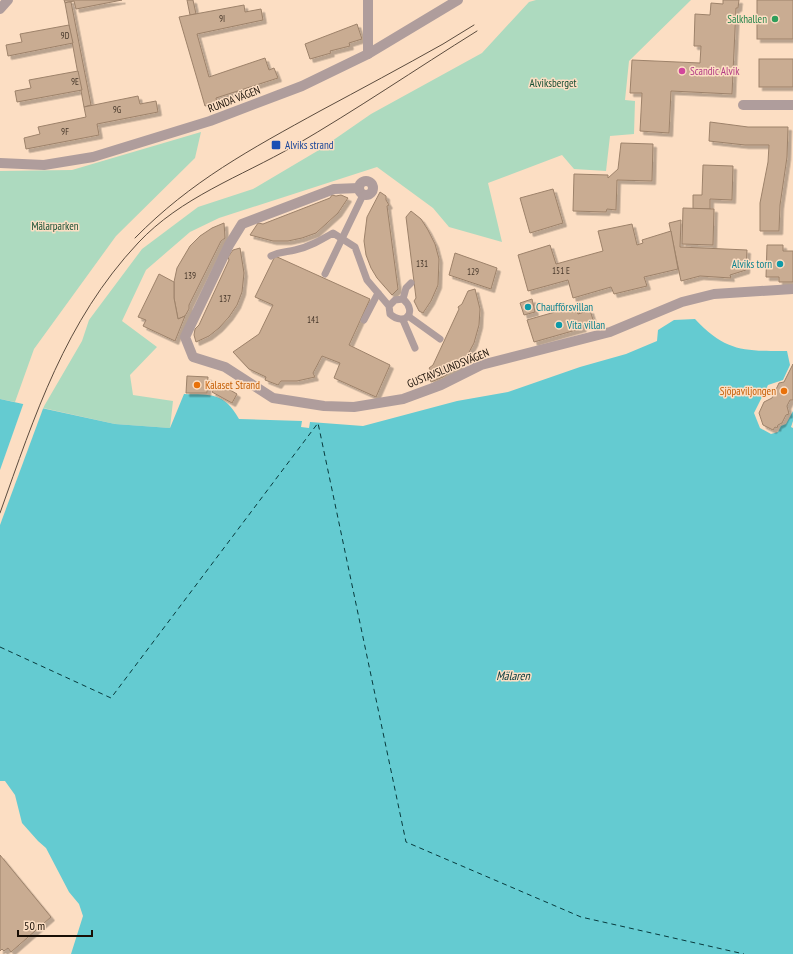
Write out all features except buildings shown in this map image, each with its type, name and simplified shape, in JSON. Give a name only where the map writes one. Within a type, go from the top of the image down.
[{"type":"street","points":[[0,9],[8,0]]},
{"type":"street","points":[[368,0],[368,54]]},
{"type":"street","name":"RUNDA VÄGEN","points":[[0,162],[44,165],[93,157],[210,121],[302,86],[368,54],[458,0]]},
{"type":"street","points":[[743,105],[793,105]]},
{"type":"street","name":"GUSTAVSLUNDSVÄGEN","points":[[361,192],[334,189],[242,224],[229,244],[185,337],[193,357],[225,367],[273,398],[324,406],[354,407],[403,399],[441,385],[481,365],[610,332],[682,302],[714,294],[793,289]]},
{"type":"street","points":[[325,274],[342,239],[361,192]]},
{"type":"street","points":[[271,256],[278,252],[296,250],[317,243],[333,233],[355,247],[367,280],[389,306],[390,314],[396,320],[405,318],[440,339]]},
{"type":"street","points":[[404,299],[406,288],[410,283]]},
{"type":"street","points":[[364,320],[378,293]]},
{"type":"street","points":[[389,306],[395,300],[404,299]]},
{"type":"street","points":[[404,299],[409,304],[410,310],[405,318]]},
{"type":"street","points":[[405,318],[415,348]]},
{"type":"green space","name":"Alviksberget","points":[[536,0],[691,0],[629,61],[625,100],[635,101],[634,134],[610,136],[606,171],[574,169],[562,155],[488,183],[502,242],[449,227],[433,208],[377,167],[219,218],[190,232],[146,270],[122,321],[157,347],[130,375],[133,395],[173,401],[170,428],[115,424],[43,408],[82,341],[89,320],[142,249],[198,207],[253,189],[319,150],[371,114],[482,53],[529,2]]},
{"type":"green space","name":"Mälarparken","points":[[201,132],[195,158],[116,236],[34,349],[15,402],[0,399],[0,171],[72,170]]},
{"type":"water","name":"Mälaren","points":[[695,319],[706,330],[726,344],[747,350],[787,351],[790,365],[783,380],[768,385],[754,413],[760,428],[771,434],[778,432],[781,426],[786,424],[793,411],[793,421],[791,427],[793,428],[793,954],[71,954],[83,916],[79,904],[69,892],[46,848],[22,823],[15,795],[5,781],[0,781],[0,399],[115,424],[170,428],[184,394],[209,395],[222,399],[228,404],[239,419],[302,421],[301,427],[309,428],[310,422],[363,426],[457,401],[508,392],[580,367],[626,354],[657,341],[658,330],[674,320]]},
{"type":"pier","points":[[24,402],[44,406],[0,525],[0,470]]},
{"type":"ferry route","points":[[0,647],[111,698],[318,423],[406,842],[581,917],[744,954]]},
{"type":"tram line","points":[[135,238],[178,199],[223,167],[320,111],[428,53],[474,25]]},
{"type":"tram line","points":[[0,513],[40,405],[71,337],[91,304],[113,273],[138,243],[155,227],[192,200],[294,146],[477,31]]},
{"type":"place","name":"Salkhallen","points":[[775,19]]},
{"type":"place","name":"Scandic Alvik","points":[[682,71]]},
{"type":"place","name":"Alviks strand","points":[[276,145]]},
{"type":"place","name":"Alviks torn","points":[[780,264]]},
{"type":"place","name":"Chaufförsvillan","points":[[528,307]]},
{"type":"place","name":"Vita villan","points":[[559,325]]},
{"type":"place","name":"Kalaset Strand","points":[[197,385]]},
{"type":"place","name":"Sjöpaviljongen","points":[[784,391]]}]
